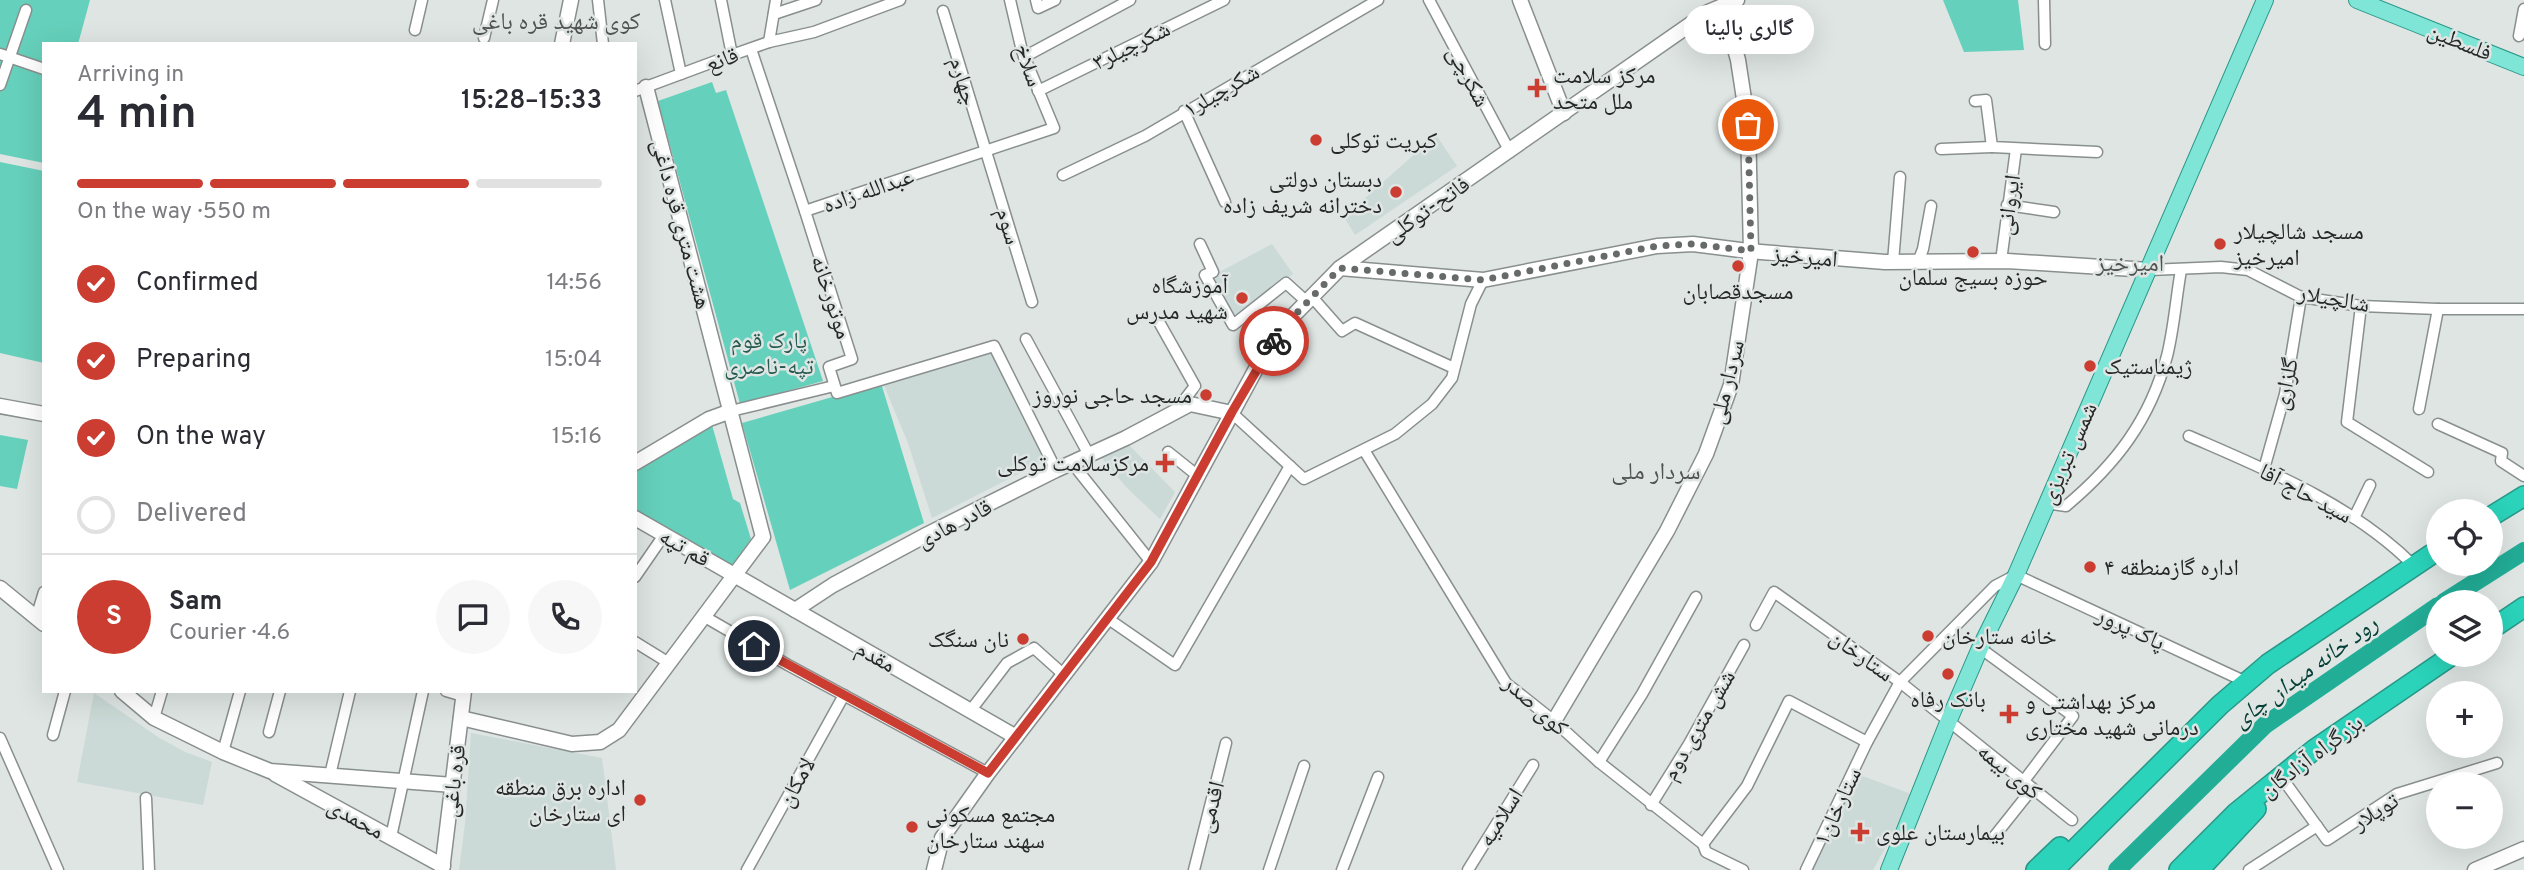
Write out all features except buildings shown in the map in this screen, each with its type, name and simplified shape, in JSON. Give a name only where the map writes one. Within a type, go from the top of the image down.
[{"type":"highway","points":[[2503,509],[2524,496]]},
{"type":"highway","points":[[2054,870],[2246,682],[2268,664],[2426,557]]},
{"type":"highway","points":[[2503,621],[2524,607]]},
{"type":"highway","name":"بزرگراه آزادگان","points":[[2179,870],[2236,813],[2315,749],[2435,667]]},
{"type":"highway","points":[[2036,870],[2181,733],[2220,705]]},
{"type":"highway","points":[[2199,870],[2235,834],[2285,775]]},
{"type":"main road","name":"شمس تبریزی","points":[[1890,869],[1980,648],[2017,575],[2265,0]]},
{"type":"main road","name":"فلسطین","points":[[2357,0],[2524,66]]},
{"type":"street","points":[[415,30],[422,0]]},
{"type":"street","points":[[484,38],[493,0]]},
{"type":"street","points":[[562,42],[571,0]]},
{"type":"street","points":[[598,0],[603,42]]},
{"type":"street","points":[[666,0],[681,74]]},
{"type":"street","points":[[721,0],[732,55]]},
{"type":"street","name":"قانع","points":[[641,89],[769,42],[776,0]]},
{"type":"street","points":[[774,14],[816,0]]},
{"type":"street","points":[[769,42],[814,33],[901,0]]},
{"type":"street","name":"سلاخ","points":[[1010,0],[1024,57],[1054,128]]},
{"type":"street","points":[[1037,4],[1055,0]]},
{"type":"street","points":[[1024,57],[1130,0]]},
{"type":"street","name":"شکرچیلر۳","points":[[1038,90],[1224,0]]},
{"type":"street","name":"شکرچیلر۱","points":[[1063,176],[1145,136],[1378,0]]},
{"type":"street","name":"شکرچی","points":[[1429,0],[1510,152]]},
{"type":"street","points":[[1520,0],[1564,113]]},
{"type":"street","name":"فاتح-توکلی","points":[[934,870],[942,838],[988,773],[1151,562],[1264,356],[1289,321],[1340,268],[1708,12],[1737,0]]},
{"type":"street","points":[[2044,0],[2045,44]]},
{"type":"street","name":"سردار ملی","points":[[1554,721],[1667,531],[1706,454],[1731,385],[1751,251],[1748,125],[1738,60],[1723,6]]},
{"type":"street","points":[[2519,36],[2524,9]]},
{"type":"street","points":[[0,85],[5,56],[26,10]]},
{"type":"street","name":"چهارم","points":[[943,11],[986,150]]},
{"type":"street","name":"عبدالله زاده","points":[[751,49],[805,211],[1054,128]]},
{"type":"street","points":[[5,56],[42,68]]},
{"type":"street","name":"هشت متری قره داغی","points":[[461,718],[572,744],[600,742],[619,730],[763,537],[731,411],[641,89]]},
{"type":"street","points":[[1975,101],[1986,100],[1992,147]]},
{"type":"street","points":[[1184,111],[1225,202]]},
{"type":"street","points":[[1941,149],[1992,147],[2098,152]]},
{"type":"street","name":"ایروانی","points":[[2001,261],[2016,149]]},
{"type":"street","name":"سوم","points":[[986,150],[1032,302]]},
{"type":"street","points":[[1892,262],[1900,177]]},
{"type":"street","points":[[2007,205],[2054,212]]},
{"type":"street","points":[[1917,262],[1923,249],[1931,206]]},
{"type":"street","name":"موتورخانه","points":[[805,211],[852,359],[829,367],[834,386]]},
{"type":"street","points":[[1200,244],[1213,272],[1205,275],[1233,325],[1286,283],[1342,331],[1355,323],[1454,368]]},
{"type":"street","name":"امیرخیز","points":[[1340,268],[1483,280],[1657,246],[1693,244],[1892,262],[2001,261],[2149,270]]},
{"type":"street","name":"شالچیلار","points":[[2149,270],[2221,267],[2248,270],[2301,297],[2361,306],[2438,309],[2523,306]]},
{"type":"street","points":[[2046,503],[2066,506],[2094,482],[2130,441],[2151,404],[2167,355],[2181,270]]},
{"type":"street","points":[[1159,322],[1195,386],[1185,399],[1190,404],[1232,412],[1304,479],[1395,434],[1432,404],[1452,378],[1471,304],[1483,280]]},
{"type":"street","name":"گلزاری","points":[[2264,469],[2285,394],[2301,297]]},
{"type":"street","points":[[2361,306],[2347,422],[2428,472]]},
{"type":"street","points":[[2418,409],[2438,309]]},
{"type":"street","points":[[1027,339],[1089,455]]},
{"type":"street","points":[[637,462],[709,419],[731,411],[834,386],[837,393],[994,346],[1056,470]]},
{"type":"street","name":"قادر هادی","points":[[795,610],[833,584],[1190,404]]},
{"type":"street","points":[[0,406],[42,414]]},
{"type":"street","points":[[2438,424],[2502,453],[2501,461],[2524,476]]},
{"type":"street","name":"سید حاج آقا","points":[[2189,436],[2264,469],[2354,518],[2394,546],[2413,565]]},
{"type":"street","name":"کوی صدر","points":[[1364,450],[1506,683],[1651,805],[1703,844],[1706,852],[1743,870]]},
{"type":"street","points":[[1168,452],[1198,476]]},
{"type":"street","points":[[1072,463],[1151,562]]},
{"type":"street","points":[[1107,618],[1174,665],[1290,466]]},
{"type":"street","points":[[2354,518],[2371,485]]},
{"type":"street","name":"قم تپه","points":[[637,519],[736,576]]},
{"type":"street","points":[[637,574],[664,536]]},
{"type":"street","name":"پاک پرور","points":[[2017,575],[2246,682]]},
{"type":"street","name":"ستارخان۱","points":[[1806,870],[1867,742],[1900,682],[1995,586],[2017,575]]},
{"type":"street","name":"مقدم","points":[[736,576],[1016,737]]},
{"type":"street","points":[[0,588],[40,621]]},
{"type":"street","name":"ستارخان","points":[[1756,625],[1774,592],[1949,720]]},
{"type":"street","points":[[1599,762],[1642,694],[1696,597]]},
{"type":"street","points":[[705,617],[988,773]]},
{"type":"street","points":[[637,643],[669,663]]},
{"type":"street","name":"شش متری دوم","points":[[1651,805],[1689,744],[1744,645]]},
{"type":"street","points":[[1980,648],[2073,716],[1993,838]]},
{"type":"street","points":[[971,710],[1007,663],[1034,649],[1063,674]]},
{"type":"street","points":[[53,735],[64,693]]},
{"type":"street","name":"محمدی","points":[[124,693],[154,719],[270,771],[442,868]]},
{"type":"street","points":[[154,719],[161,693]]},
{"type":"street","points":[[223,752],[239,693]]},
{"type":"street","points":[[269,732],[279,693]]},
{"type":"street","points":[[330,775],[350,693]]},
{"type":"street","points":[[391,837],[423,693]]},
{"type":"street","name":"قره باغی","points":[[442,868],[464,694]]},
{"type":"street","name":"لامکان","points":[[747,870],[844,695]]},
{"type":"street","points":[[1703,844],[1747,786],[1789,701],[1867,742]]},
{"type":"street","name":"کوی بیمه","points":[[1949,720],[2072,820]]},
{"type":"street","points":[[0,738],[58,870]]},
{"type":"street","name":"اقدمی","points":[[1194,870],[1226,743]]},
{"type":"street","name":"توپلار","points":[[2285,775],[2327,840],[2397,794],[2497,762]]},
{"type":"street","points":[[1269,870],[1304,765]]},
{"type":"street","name":"اسلامیه","points":[[1468,870],[1533,765]]},
{"type":"street","name":"محمدی","points":[[270,771],[453,785]]},
{"type":"street","points":[[1342,870],[1378,777]]},
{"type":"street","points":[[146,798],[149,870]]},
{"type":"street","points":[[2249,870],[2317,826]]},
{"type":"street","points":[[2481,869],[2524,849]]},
{"type":"shaded area","name":"دبستان دولتی دخترانه شریف زاده","points":[[1436,135],[1457,166],[1355,235],[1344,217]]},
{"type":"shaded area","name":"آموزشگاه شهید مدرس","points":[[1272,244],[1293,274],[1235,320],[1210,277]]},
{"type":"shaded area","points":[[992,350],[1048,459],[932,518],[908,443],[883,383]]},
{"type":"shaded area","points":[[1129,445],[1175,492],[1160,519],[1127,488],[1102,458]]},
{"type":"shaded area","points":[[94,693],[158,737],[185,752],[212,762],[203,805],[77,782]]},
{"type":"shaded area","points":[[471,733],[602,758],[616,870],[459,870]]},
{"type":"shaded area","name":"بیمارستان علوی","points":[[1857,774],[1914,795],[1873,870],[1809,870]]},
{"type":"green space","points":[[0,0],[90,0],[79,42],[42,42],[42,163],[0,154]]},
{"type":"green space","points":[[1943,0],[2018,0],[2024,50],[1964,52]]},
{"type":"green space","name":"پارک قوم تپه-ناصری","points":[[712,82],[716,93],[726,90],[823,381],[740,404],[658,101]]},
{"type":"green space","points":[[0,162],[42,171],[42,363],[0,353]]},
{"type":"green space","name":"پارک قوم تپه-ناصری","points":[[881,383],[924,523],[790,590],[742,423]]},
{"type":"green space","points":[[712,425],[733,499],[740,503],[751,539],[733,565],[736,576],[637,513],[637,467]]},
{"type":"green space","points":[[0,435],[28,440],[17,489],[0,486]]},
{"type":"waterway","name":"رود خانه میدان چای","points":[[2463,590],[2524,551]]},
{"type":"waterway","name":"رود خانه میدان چای","points":[[2117,870],[2265,725],[2426,614]]},
{"type":"way so far","points":[[1274,341],[1289,321],[1340,268],[1483,280],[1657,246],[1693,244],[1751,251],[1748,125]]},
{"type":"place","name":"مرکز سلامت ملل متحد","points":[[1537,88]]},
{"type":"place","name":"گالری بالینا","points":[[1748,125]]},
{"type":"place","name":"کبریت توکلی","points":[[1316,140]]},
{"type":"place","name":"دبستان دولتی دخترانه شریف زاده","points":[[1396,192]]},
{"type":"place","name":"مسجد شالچیلار امیرخیز","points":[[2220,244]]},
{"type":"place","name":"حوزه بسیج سلمان","points":[[1973,252]]},
{"type":"place","name":"مسجدقصابان","points":[[1738,266]]},
{"type":"place","name":"آموزشگاه شهید مدرس","points":[[1242,298]]},
{"type":"place","name":"ژیمناستیک","points":[[2090,366]]},
{"type":"place","name":"مسجد حاجی نوروز","points":[[1206,395]]},
{"type":"place","name":"مرکزسلامت توکلی","points":[[1165,463]]},
{"type":"place","name":"اداره گازمنطقه ۴","points":[[2090,567]]},
{"type":"place","name":"خانه ستارخان","points":[[1928,636]]},
{"type":"place","name":"نان سنگک","points":[[1023,639]]},
{"type":"place","name":"بانک رفاه","points":[[1948,674]]},
{"type":"place","name":"مرکز بهداشتی و درمانی شهید مختاری","points":[[2009,714]]},
{"type":"place","name":"اداره برق منطقه ای ستارخان","points":[[640,800]]},
{"type":"place","name":"مجتمع مسکونی سهند ستارخان","points":[[912,827]]},
{"type":"place","name":"بیمارستان علوی","points":[[1860,832]]},
{"type":"district","name":"کوی شهید قره باغی","points":[[556,21]]},
{"type":"district","name":"امیرخیز","points":[[2130,263]]},
{"type":"district","name":"سردار ملی","points":[[1656,471]]},
{"type":"route","points":[[754,646],[988,773],[1151,562],[1232,412],[1274,341]]}]
